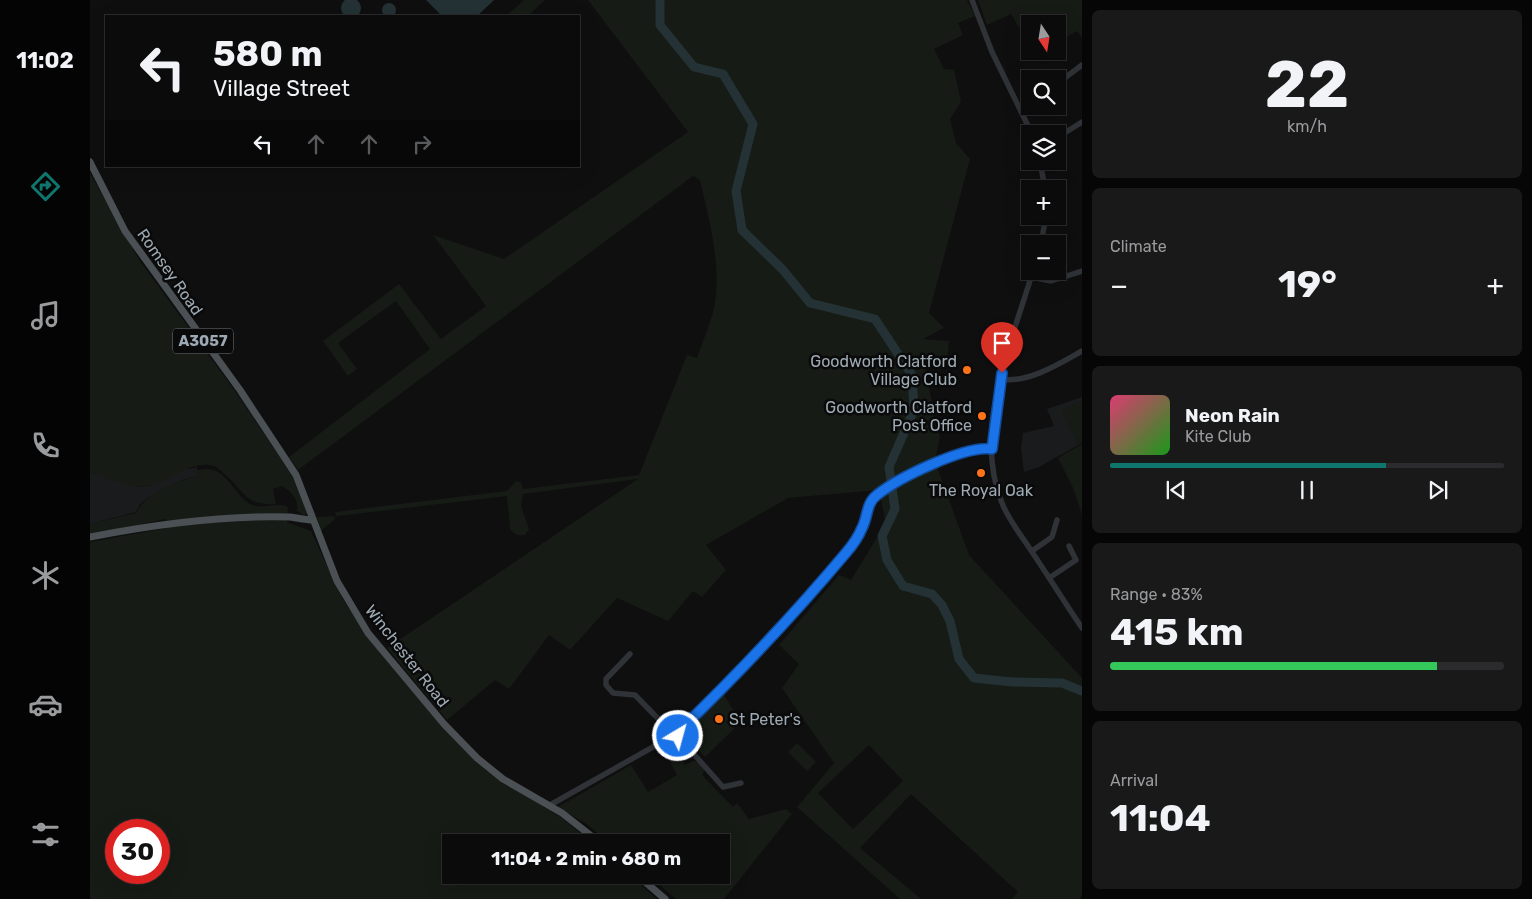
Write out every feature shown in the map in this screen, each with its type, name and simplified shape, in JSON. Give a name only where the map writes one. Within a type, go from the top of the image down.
[{"type":"main road","name":"Romsey Road","points":[[90,162],[124,231],[240,390],[296,475],[313,520]]},
{"type":"main road","points":[[90,537],[154,524],[190,520],[272,517],[313,520]]},
{"type":"main road","name":"Winchester Road","points":[[313,520],[323,550],[350,606],[377,645],[422,700],[457,739],[493,772],[550,805],[588,834]]},
{"type":"main road","points":[[648,884],[665,899]]},
{"type":"street","points":[[972,0],[992,52],[1021,110]]},
{"type":"street","points":[[1066,77],[1082,65]]},
{"type":"street","points":[[1066,132],[1082,122]]},
{"type":"street","points":[[1066,276],[1082,271]]},
{"type":"street","points":[[1030,280],[1000,379],[992,449],[995,481],[1002,504],[1082,628]]},
{"type":"street","points":[[1000,379],[1012,380],[1043,371],[1082,352]]},
{"type":"street","points":[[550,805],[675,734],[739,672],[846,553],[863,527],[870,501],[878,494],[920,469],[976,448],[992,449]]},
{"type":"street","points":[[1032,551],[1052,537],[1057,520]]},
{"type":"street","points":[[1049,578],[1076,560],[1069,546]]},
{"type":"street","points":[[630,654],[606,679],[606,685],[614,693],[635,695],[675,734],[723,787],[741,783]]},
{"type":"street","points":[[687,758],[692,753]]},
{"type":"shaded area","points":[[347,-1],[355,-1],[361,8],[358,15],[344,15],[342,12],[342,4]]},
{"type":"shaded area","points":[[426,0],[494,0],[478,15],[441,15]]},
{"type":"shaded area","points":[[524,0],[545,0],[529,15],[507,15]]},
{"type":"shaded area","points":[[588,0],[655,0],[656,5],[665,4],[664,0],[967,0],[975,16],[958,23],[963,35],[934,49],[944,69],[954,70],[961,102],[950,119],[956,143],[970,159],[929,313],[944,328],[923,339],[949,341],[947,367],[926,366],[934,417],[940,437],[935,461],[969,555],[1082,678],[1082,894],[1079,899],[1012,899],[1018,892],[911,794],[860,848],[921,899],[900,899],[797,807],[834,763],[782,688],[799,664],[779,645],[839,575],[851,580],[886,523],[879,490],[788,498],[706,545],[726,570],[702,597],[693,591],[668,621],[617,598],[570,650],[549,635],[509,689],[495,680],[447,720],[387,648],[638,479],[523,494],[521,506],[529,529],[525,535],[515,534],[510,529],[507,496],[338,516],[336,516],[335,512],[507,491],[516,481],[521,483],[523,489],[639,475],[687,355],[697,358],[714,310],[716,272],[713,241],[700,180],[693,176],[298,470],[289,457],[430,349],[396,301],[338,343],[357,369],[348,376],[323,341],[399,284],[441,339],[486,306],[433,235],[504,259],[688,132]],"holes":[[[869,745],[903,781],[853,829],[818,793]]]},
{"type":"shaded area","points":[[978,0],[1082,0],[1082,38],[1077,31],[1066,37],[1066,15],[1021,15],[1021,31],[1011,14],[987,25]]},
{"type":"shaded area","points":[[386,3],[392,3],[396,7],[394,15],[384,15],[382,13],[382,7]]},
{"type":"shaded area","points":[[90,173],[140,261],[235,391],[296,481],[308,514],[303,515],[297,511],[297,503],[294,497],[282,486],[273,489],[276,504],[265,504],[251,500],[214,466],[205,465],[189,468],[157,484],[142,487],[119,483],[90,472]]},
{"type":"shaded area","points":[[1082,397],[1082,443],[1039,467],[1024,472],[1021,448],[1023,433],[1054,426],[1047,409]]},
{"type":"shaded area","points":[[1082,400],[1082,442],[1078,445],[1061,410]]},
{"type":"shaded area","points":[[1082,444],[1082,515],[1073,488],[1058,458]]},
{"type":"shaded area","points":[[197,467],[197,476],[183,480],[148,498],[140,504],[136,512],[90,524],[90,472],[138,487],[150,486],[183,470]]},
{"type":"shaded area","points":[[197,470],[214,470],[225,477],[242,498],[252,505],[283,505],[288,507],[287,522],[311,531],[343,600],[375,645],[454,739],[489,772],[562,818],[581,834],[442,834],[442,884],[640,884],[657,899],[90,899],[90,542],[167,528],[166,519],[90,535],[90,524],[136,513],[154,494],[197,476]]},
{"type":"shaded area","points":[[334,516],[335,519],[321,531],[317,517]]},
{"type":"shaded area","points":[[722,692],[741,722],[705,757],[682,732]]},
{"type":"shaded area","points":[[671,741],[685,751],[686,756],[682,760],[685,765],[696,761],[705,769],[702,775],[733,807],[737,803],[749,819],[786,809],[792,814],[724,899],[676,899],[658,884],[730,884],[730,834],[599,834],[585,823],[558,807],[631,765],[648,792],[677,775],[661,745]]},
{"type":"shaded area","points":[[797,743],[816,762],[807,771],[788,752]]},
{"type":"waterway","points":[[660,0],[660,25],[694,67],[723,74],[753,124],[736,191],[742,230],[783,270],[810,303],[875,319],[912,375],[914,410],[889,467],[895,509],[882,536],[887,560],[903,586],[932,594],[942,605],[950,621],[959,659],[974,678],[1012,682],[1062,683],[1082,691]]},
{"type":"place","name":"Goodworth Clatford Village Club","points":[[967,370]]},
{"type":"place","name":"Goodworth Clatford Post Office","points":[[982,416]]},
{"type":"place","name":"The Royal Oak","points":[[981,473]]},
{"type":"place","name":"St Peter's","points":[[719,719]]},
{"type":"route","points":[[678,736],[676,734],[739,672],[846,553],[863,527],[870,501],[878,494],[920,469],[976,448],[992,449],[992,437],[1002,373]]}]
